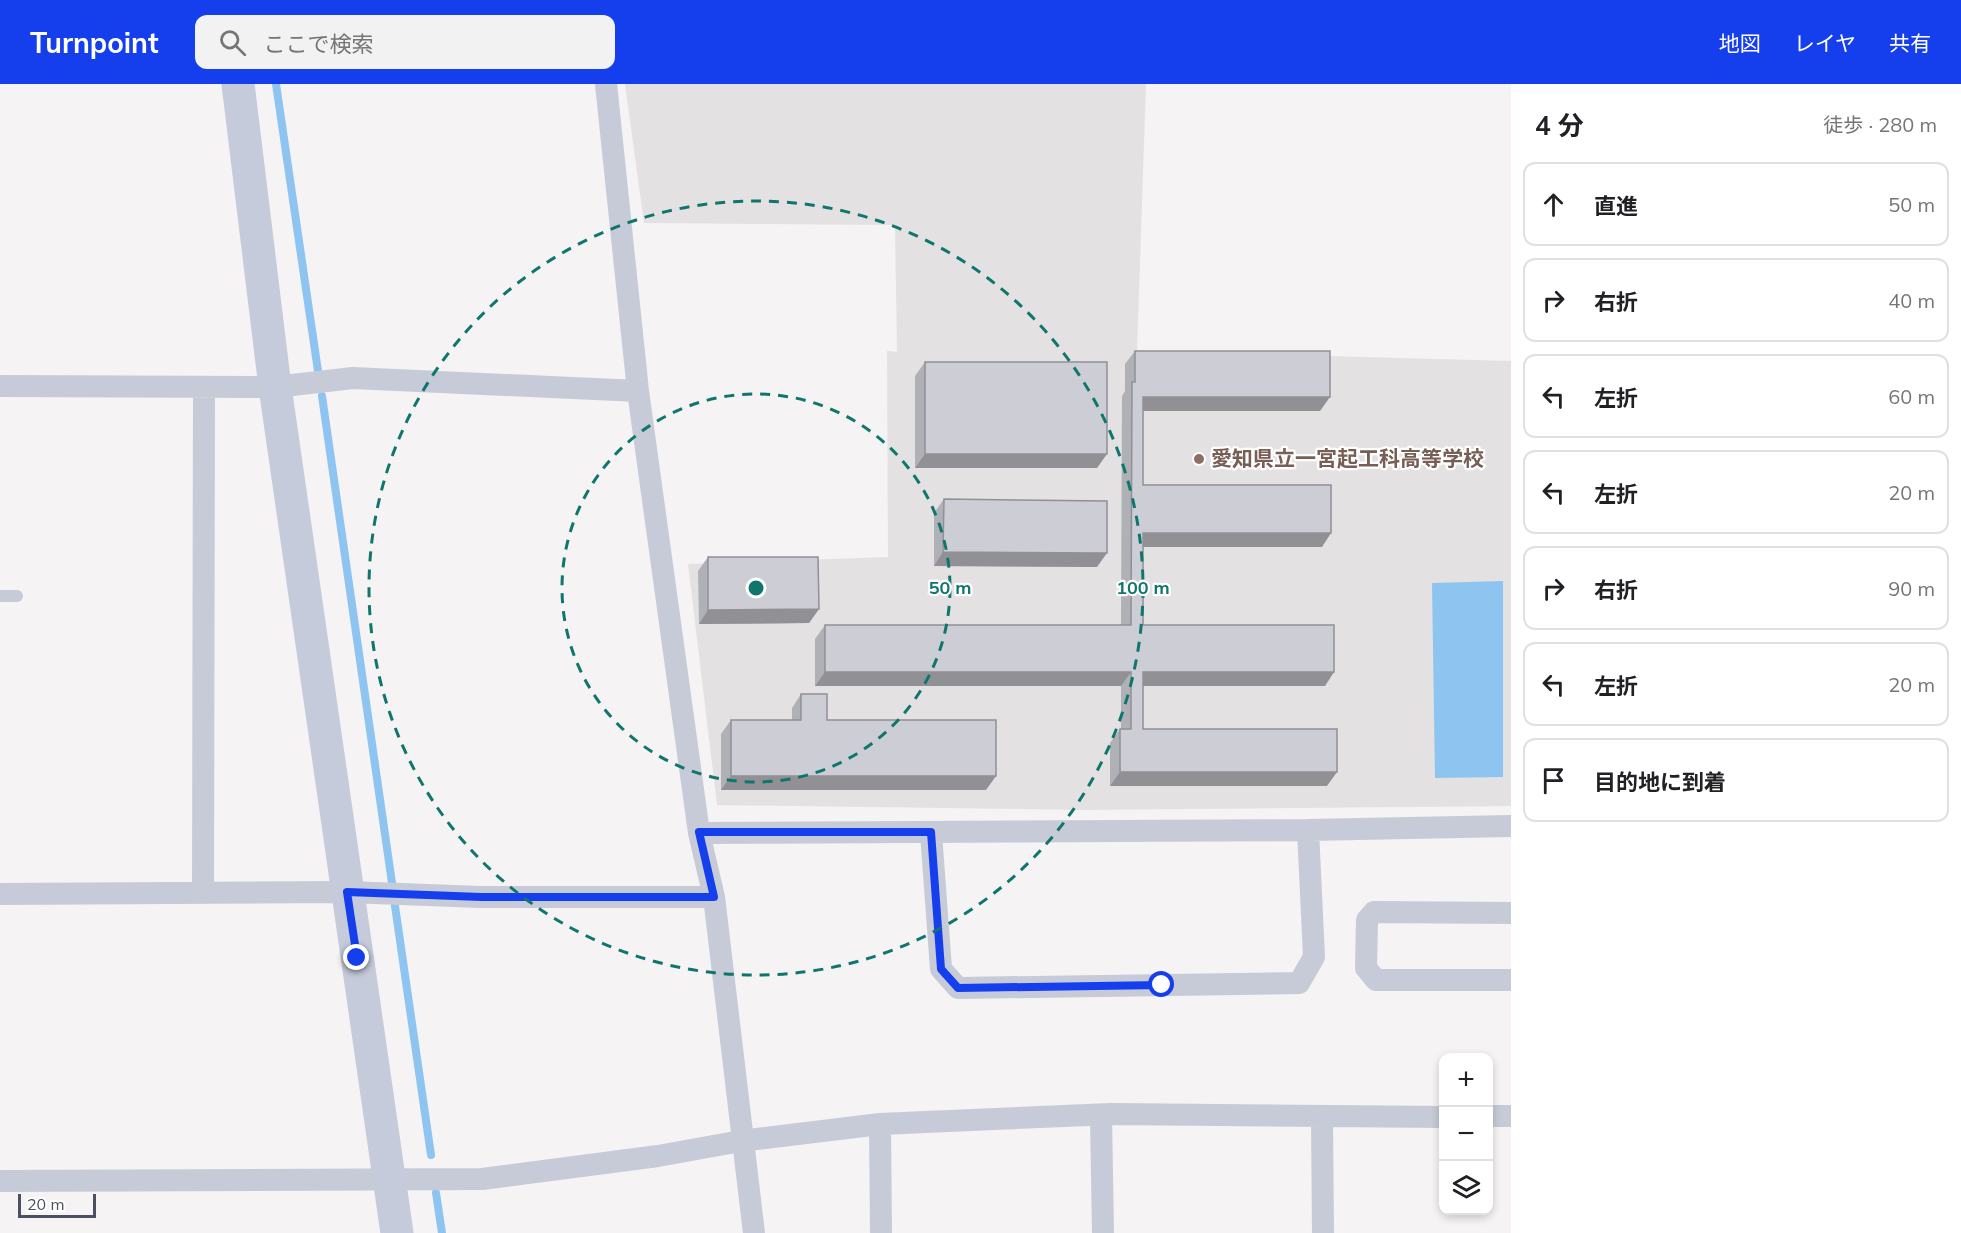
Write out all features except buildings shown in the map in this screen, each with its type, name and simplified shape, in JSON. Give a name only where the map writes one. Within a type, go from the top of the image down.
[{"type":"street","points":[[238,84],[275,387],[397,1233]]},
{"type":"street","points":[[606,84],[638,391],[699,832],[714,897],[741,1141],[754,1233]]},
{"type":"street","points":[[0,386],[275,387],[353,378],[638,391]]},
{"type":"street","points":[[203,893],[204,387]]},
{"type":"street","points":[[699,832],[1308,830],[1511,826]]},
{"type":"street","points":[[931,832],[941,969],[958,988],[1299,982],[1314,957],[1308,830]]},
{"type":"street","points":[[0,894],[347,892],[481,897],[714,897]]},
{"type":"street","points":[[1511,913],[1374,912],[1367,920],[1366,968],[1376,980],[1511,980]]},
{"type":"street","points":[[0,1182],[482,1179],[658,1156],[741,1141],[880,1124],[1101,1115],[1439,1117]]},
{"type":"street","points":[[1101,1115],[1103,1233]]},
{"type":"street","points":[[1493,1116],[1511,1116]]},
{"type":"street","points":[[1322,1118],[1323,1233]]},
{"type":"street","points":[[880,1124],[881,1233]]},
{"type":"lane","points":[[0,596],[17,596]]},
{"type":"shaded area","name":"愛知県立一宮起工科高等学校","points":[[625,84],[1146,84],[1137,351],[1511,361],[1511,806],[1085,810],[717,805],[688,564],[888,557],[887,351],[897,352],[895,225],[644,223]]},
{"type":"water","points":[[1503,581],[1503,777],[1435,778],[1432,583]]},
{"type":"waterway","points":[[276,84],[318,371]]},
{"type":"waterway","points":[[322,396],[392,883]]},
{"type":"waterway","points":[[395,906],[431,1155]]},
{"type":"waterway","points":[[436,1193],[442,1233]]},
{"type":"place","name":"愛知県立一宮起工科高等学校","points":[[1199,459]]},
{"type":"route","points":[[357,958],[347,892],[481,897],[714,897],[699,832],[931,832],[941,969],[958,988],[1162,985]]}]
